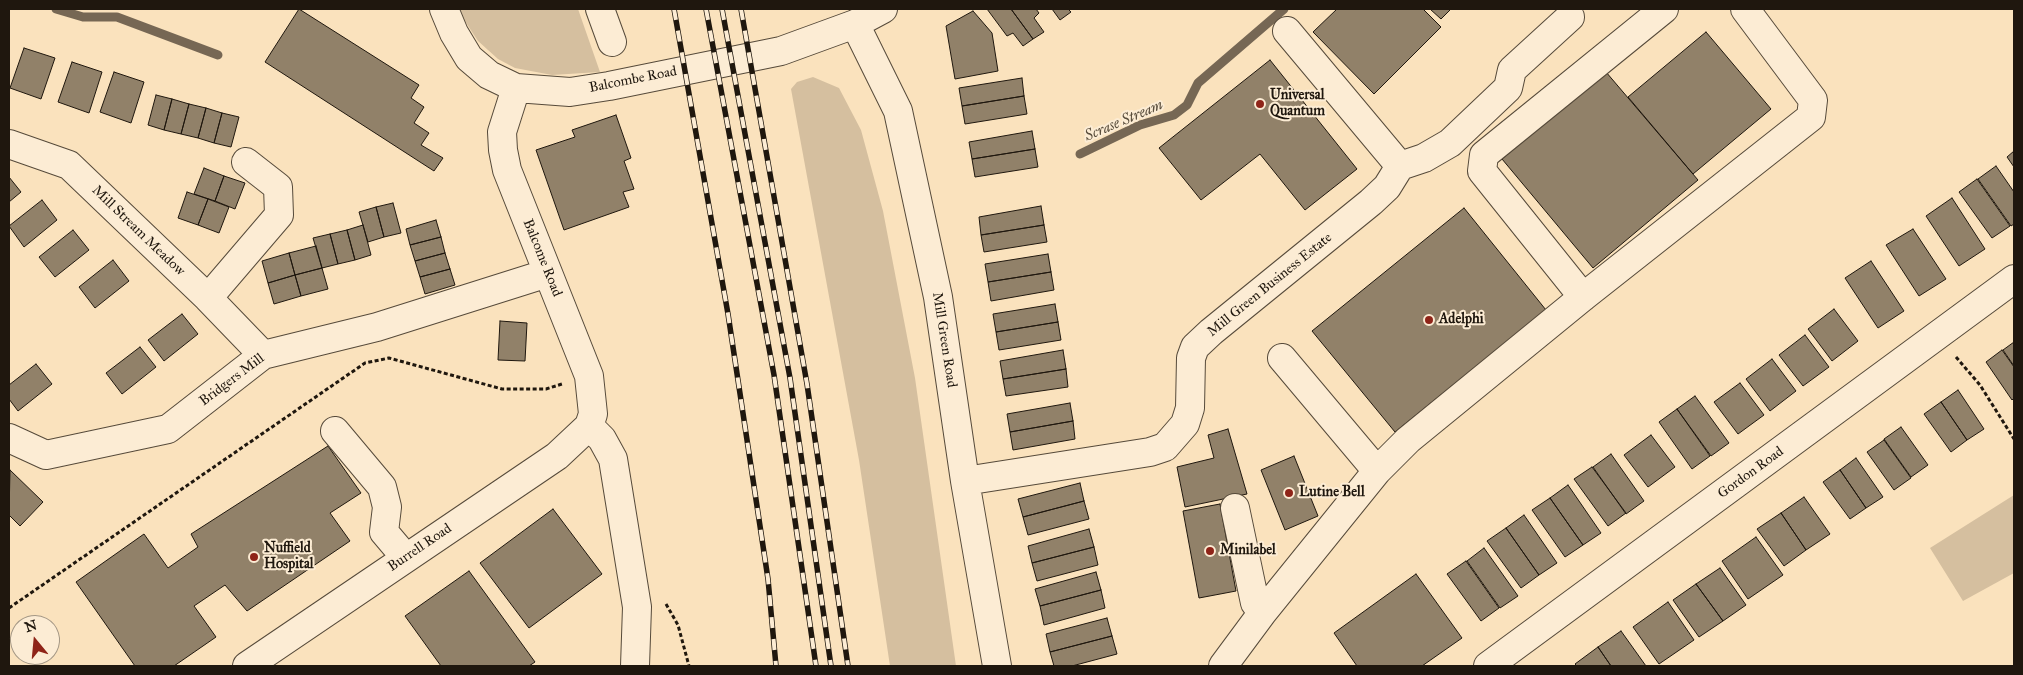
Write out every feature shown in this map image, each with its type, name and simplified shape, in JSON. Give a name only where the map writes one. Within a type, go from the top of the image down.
[{"type":"street","name":"Balcombe Road","points":[[444,9],[454,33],[469,58],[489,75],[516,88],[570,92],[609,86],[781,51],[855,24],[882,9]]},
{"type":"street","points":[[600,9],[612,42]]},
{"type":"street","points":[[1582,297],[1482,171],[1484,154],[1664,9]]},
{"type":"street","points":[[1223,666],[1263,612],[1377,471],[1408,440],[1582,297],[1812,117],[1813,100],[1745,9]]},
{"type":"street","points":[[1287,31],[1400,166],[1424,158],[1450,143],[1508,88],[1512,70],[1570,17]]},
{"type":"street","name":"Mill Green Road","points":[[855,24],[898,111],[938,297],[965,481],[997,666]]},
{"type":"street","name":"Balcome Road","points":[[516,88],[502,132],[503,150],[508,170],[589,376],[592,414],[589,426]]},
{"type":"street","name":"Mill Stream Meadow","points":[[9,144],[69,164],[208,298],[262,355]]},
{"type":"street","points":[[208,298],[279,215],[278,187],[246,162]]},
{"type":"street","name":"Mill Green Business Estate","points":[[965,481],[1150,452],[1166,447],[1185,424],[1190,408],[1191,358],[1195,347],[1371,202],[1387,187],[1400,166]]},
{"type":"street","name":"Bridgers Mill","points":[[9,438],[46,454],[168,429],[262,355],[376,327],[548,273]]},
{"type":"street","name":"Gordon Road","points":[[1488,666],[2014,279]]},
{"type":"street","points":[[1282,358],[1377,471]]},
{"type":"street","points":[[589,426],[602,438],[613,459],[636,607],[635,666]]},
{"type":"street","name":"Burrell Road","points":[[247,666],[557,456],[589,426]]},
{"type":"street","points":[[335,431],[382,487],[387,508],[384,532],[406,558]]},
{"type":"street","points":[[1235,508],[1255,603],[1263,612]]},
{"type":"path","points":[[1938,335],[1980,385],[2014,439]]},
{"type":"path","points":[[9,608],[365,363],[388,358],[502,389],[546,389],[589,376]]},
{"type":"shaded area","points":[[457,9],[578,9],[600,72],[552,75],[515,68],[498,59],[478,41]]},
{"type":"shaded area","points":[[813,77],[839,88],[861,130],[883,211],[915,378],[956,666],[890,666],[859,460],[791,89],[797,82]]},
{"type":"shaded area","points":[[2014,495],[2014,573],[1963,601],[1930,548]]},
{"type":"building","points":[[299,9],[419,85],[411,98],[424,107],[414,123],[429,133],[421,145],[443,158],[434,171],[265,62]]},
{"type":"building","points":[[987,9],[1011,9],[1033,39],[1023,46],[1013,33],[1007,36]]},
{"type":"building","points":[[1011,9],[1036,9],[1039,13],[1034,18],[1044,32],[1033,39]]},
{"type":"building","points":[[1052,9],[1068,9],[1071,12],[1060,20]]},
{"type":"building","points":[[1337,9],[1423,9],[1441,27],[1374,94],[1313,32]]},
{"type":"building","points":[[1430,9],[1451,9],[1441,19]]},
{"type":"building","points":[[973,11],[992,33],[998,71],[955,79],[946,26]]},
{"type":"building","points":[[1706,32],[1771,109],[1693,174],[1628,97]]},
{"type":"building","points":[[24,48],[55,58],[41,99],[10,88]]},
{"type":"building","name":"Universal Quantum","points":[[1270,60],[1357,169],[1305,210],[1260,154],[1201,200],[1159,148]]},
{"type":"building","points":[[72,62],[102,72],[89,113],[58,102]]},
{"type":"building","points":[[114,72],[144,82],[131,123],[100,112]]},
{"type":"building","points":[[1606,72],[1698,180],[1593,268],[1502,159]]},
{"type":"building","points":[[1022,78],[1024,96],[962,106],[959,88]]},
{"type":"building","points":[[156,95],[172,99],[164,130],[148,125]]},
{"type":"building","points":[[1024,96],[1027,114],[965,124],[962,106]]},
{"type":"building","points":[[172,99],[189,104],[181,134],[164,130]]},
{"type":"building","points":[[189,104],[206,108],[198,138],[181,134]]},
{"type":"building","points":[[206,108],[222,113],[214,143],[198,138]]},
{"type":"building","points":[[222,113],[239,117],[231,147],[214,143]]},
{"type":"building","points":[[616,115],[631,158],[624,161],[634,189],[623,192],[629,207],[564,230],[536,150],[575,137],[572,130]]},
{"type":"building","points":[[1032,131],[1035,149],[972,159],[969,142]]},
{"type":"building","points":[[1035,149],[1038,167],[975,177],[972,159]]},
{"type":"building","points":[[2014,151],[2014,167],[2007,157]]},
{"type":"building","points":[[1996,166],[2014,192],[2014,224],[2011,226],[1978,179]]},
{"type":"building","points":[[204,168],[224,176],[215,201],[194,194]]},
{"type":"building","points":[[224,176],[245,183],[235,209],[215,201]]},
{"type":"building","points":[[9,177],[21,192],[9,202]]},
{"type":"building","points":[[1977,179],[2010,226],[1992,238],[1959,192]]},
{"type":"building","points":[[187,192],[208,199],[198,225],[178,218]]},
{"type":"building","points":[[1952,198],[1985,249],[1959,266],[1926,216]]},
{"type":"building","points":[[208,199],[229,207],[219,233],[198,225]]},
{"type":"building","points":[[42,200],[57,220],[24,247],[9,226]]},
{"type":"building","points":[[393,203],[401,233],[384,237],[376,207]]},
{"type":"building","points":[[1041,206],[1044,225],[981,235],[979,217]]},
{"type":"building","points":[[376,207],[384,237],[368,242],[359,212]]},
{"type":"building","name":"Adelphi","points":[[1464,208],[1546,310],[1395,432],[1312,331]]},
{"type":"building","points":[[436,220],[441,237],[410,245],[406,229]]},
{"type":"building","points":[[363,225],[371,255],[355,260],[347,230]]},
{"type":"building","points":[[1044,225],[1047,242],[984,252],[981,235]]},
{"type":"building","points":[[1913,229],[1946,279],[1919,296],[1886,245]]},
{"type":"building","points":[[73,230],[89,250],[55,277],[39,257]]},
{"type":"building","points":[[347,230],[355,260],[338,264],[330,234]]},
{"type":"building","points":[[330,234],[338,264],[322,268],[313,238]]},
{"type":"building","points":[[441,237],[445,253],[415,261],[410,245]]},
{"type":"building","points":[[316,246],[322,268],[295,275],[289,253]]},
{"type":"building","points":[[289,253],[295,275],[268,283],[262,261]]},
{"type":"building","points":[[445,253],[450,269],[420,277],[415,261]]},
{"type":"building","points":[[1048,254],[1051,272],[988,282],[985,264]]},
{"type":"building","points":[[113,260],[129,281],[95,308],[79,287]]},
{"type":"building","points":[[1871,261],[1904,311],[1878,328],[1845,278]]},
{"type":"building","points":[[322,268],[328,289],[301,296],[295,275]]},
{"type":"building","points":[[450,269],[455,285],[425,294],[420,277]]},
{"type":"building","points":[[1051,272],[1054,290],[991,301],[988,282]]},
{"type":"building","points":[[295,275],[301,296],[274,304],[268,283]]},
{"type":"building","points":[[1055,304],[1058,322],[996,332],[993,314]]},
{"type":"building","points":[[1834,309],[1858,341],[1832,361],[1808,329]]},
{"type":"building","points":[[182,314],[198,334],[164,361],[148,340]]},
{"type":"building","points":[[500,321],[527,323],[525,361],[498,360]]},
{"type":"building","points":[[1058,322],[1061,340],[999,350],[996,332]]},
{"type":"building","points":[[1805,335],[1829,367],[1803,386],[1779,355]]},
{"type":"building","points":[[2014,342],[2014,366],[2003,350]]},
{"type":"building","points":[[140,347],[156,367],[122,394],[106,373]]},
{"type":"building","points":[[1063,350],[1066,369],[1003,379],[1000,361]]},
{"type":"building","points":[[2002,350],[2014,367],[2014,398],[2012,400],[1986,362]]},
{"type":"building","points":[[1772,359],[1796,391],[1770,411],[1746,379]]},
{"type":"building","points":[[36,364],[52,384],[18,411],[9,399],[9,385]]},
{"type":"building","points":[[1066,369],[1068,387],[1006,396],[1003,379]]},
{"type":"building","points":[[1740,383],[1764,415],[1738,434],[1714,402]]},
{"type":"building","points":[[1958,390],[1984,429],[1967,440],[1941,402]]},
{"type":"building","points":[[1695,396],[1729,443],[1711,456],[1677,409]]},
{"type":"building","points":[[1941,402],[1967,440],[1951,452],[1924,414]]},
{"type":"building","points":[[1070,403],[1073,421],[1010,432],[1007,414]]},
{"type":"building","points":[[1677,409],[1710,456],[1692,469],[1659,422]]},
{"type":"building","points":[[1073,421],[1075,439],[1013,450],[1010,432]]},
{"type":"building","points":[[1901,427],[1928,465],[1911,477],[1884,439]]},
{"type":"building","points":[[1228,429],[1247,494],[1185,507],[1177,467],[1214,458],[1208,435]]},
{"type":"building","points":[[1651,435],[1675,467],[1648,487],[1624,455]]},
{"type":"building","points":[[1884,440],[1911,478],[1894,490],[1867,452]]},
{"type":"building","name":"Nuffield Hospital","points":[[328,446],[361,493],[330,513],[350,541],[247,611],[225,585],[194,606],[216,637],[174,666],[135,666],[76,582],[144,534],[168,568],[198,547],[191,534]]},
{"type":"building","points":[[1611,454],[1644,501],[1626,514],[1593,467]]},
{"type":"building","name":"Lutine Bell","points":[[1294,456],[1318,516],[1285,530],[1261,470]]},
{"type":"building","points":[[1856,458],[1883,497],[1866,508],[1840,470]]},
{"type":"building","points":[[1592,467],[1626,513],[1608,526],[1574,479]]},
{"type":"building","points":[[10,470],[43,502],[20,526],[9,515]]},
{"type":"building","points":[[1840,470],[1866,508],[1850,519],[1823,482]]},
{"type":"building","points":[[1080,483],[1084,501],[1023,517],[1018,499]]},
{"type":"building","points":[[1568,485],[1601,533],[1583,545],[1550,498]]},
{"type":"building","points":[[1804,497],[1830,534],[1806,550],[1781,513]]},
{"type":"building","points":[[1550,498],[1583,545],[1565,557],[1532,510]]},
{"type":"building","points":[[1084,501],[1089,519],[1028,535],[1023,517]]},
{"type":"building","name":"Minilabel","points":[[1220,504],[1236,591],[1199,598],[1183,511]]},
{"type":"building","points":[[553,509],[602,574],[529,628],[480,563]]},
{"type":"building","points":[[1781,513],[1806,550],[1784,566],[1757,529]]},
{"type":"building","points":[[1524,515],[1557,563],[1539,575],[1506,528]]},
{"type":"building","points":[[1506,528],[1539,575],[1521,588],[1487,541]]},
{"type":"building","points":[[1089,529],[1094,547],[1032,563],[1028,546]]},
{"type":"building","points":[[1756,537],[1783,575],[1748,599],[1722,561]]},
{"type":"building","points":[[1094,547],[1098,565],[1037,581],[1032,563]]},
{"type":"building","points":[[1484,548],[1518,596],[1500,608],[1467,561]]},
{"type":"building","points":[[1466,561],[1499,608],[1481,621],[1447,574]]},
{"type":"building","points":[[1720,568],[1746,605],[1723,621],[1696,584]]},
{"type":"building","points":[[469,571],[535,662],[529,666],[441,666],[405,616]]},
{"type":"building","points":[[1096,572],[1101,590],[1040,606],[1035,589]]},
{"type":"building","points":[[1416,574],[1462,638],[1422,666],[1357,666],[1334,633]]},
{"type":"building","points":[[1696,584],[1723,621],[1699,637],[1673,600]]},
{"type":"building","points":[[1101,590],[1105,608],[1044,625],[1040,606]]},
{"type":"building","points":[[1668,602],[1694,640],[1659,664],[1633,627]]},
{"type":"building","points":[[1107,618],[1112,636],[1050,652],[1046,634]]},
{"type":"building","points":[[1621,631],[1646,666],[1611,666],[1598,647]]},
{"type":"building","points":[[1112,636],[1117,654],[1072,666],[1054,666],[1050,652]]},
{"type":"building","points":[[1598,647],[1611,666],[1577,666],[1575,664]]},
{"type":"waterway","points":[[56,9],[83,17],[117,17],[218,55]]},
{"type":"waterway","name":"Scrase Stream","points":[[1080,154],[1140,125],[1174,115],[1187,105],[1198,83],[1284,9]]},
{"type":"railway","points":[[674,9],[728,314],[768,579],[776,666]]},
{"type":"railway","points":[[706,9],[774,375],[816,666]]},
{"type":"railway","points":[[722,9],[790,378],[831,666]]},
{"type":"railway","points":[[741,9],[807,384],[848,666]]},
{"type":"place","name":"Universal Quantum","points":[[1260,104]]},
{"type":"place","name":"Adelphi","points":[[1429,320]]},
{"type":"place","name":"Lutine Bell","points":[[1289,493]]},
{"type":"place","name":"Minilabel","points":[[1210,551]]},
{"type":"place","name":"Nuffield Hospital","points":[[254,557]]}]
